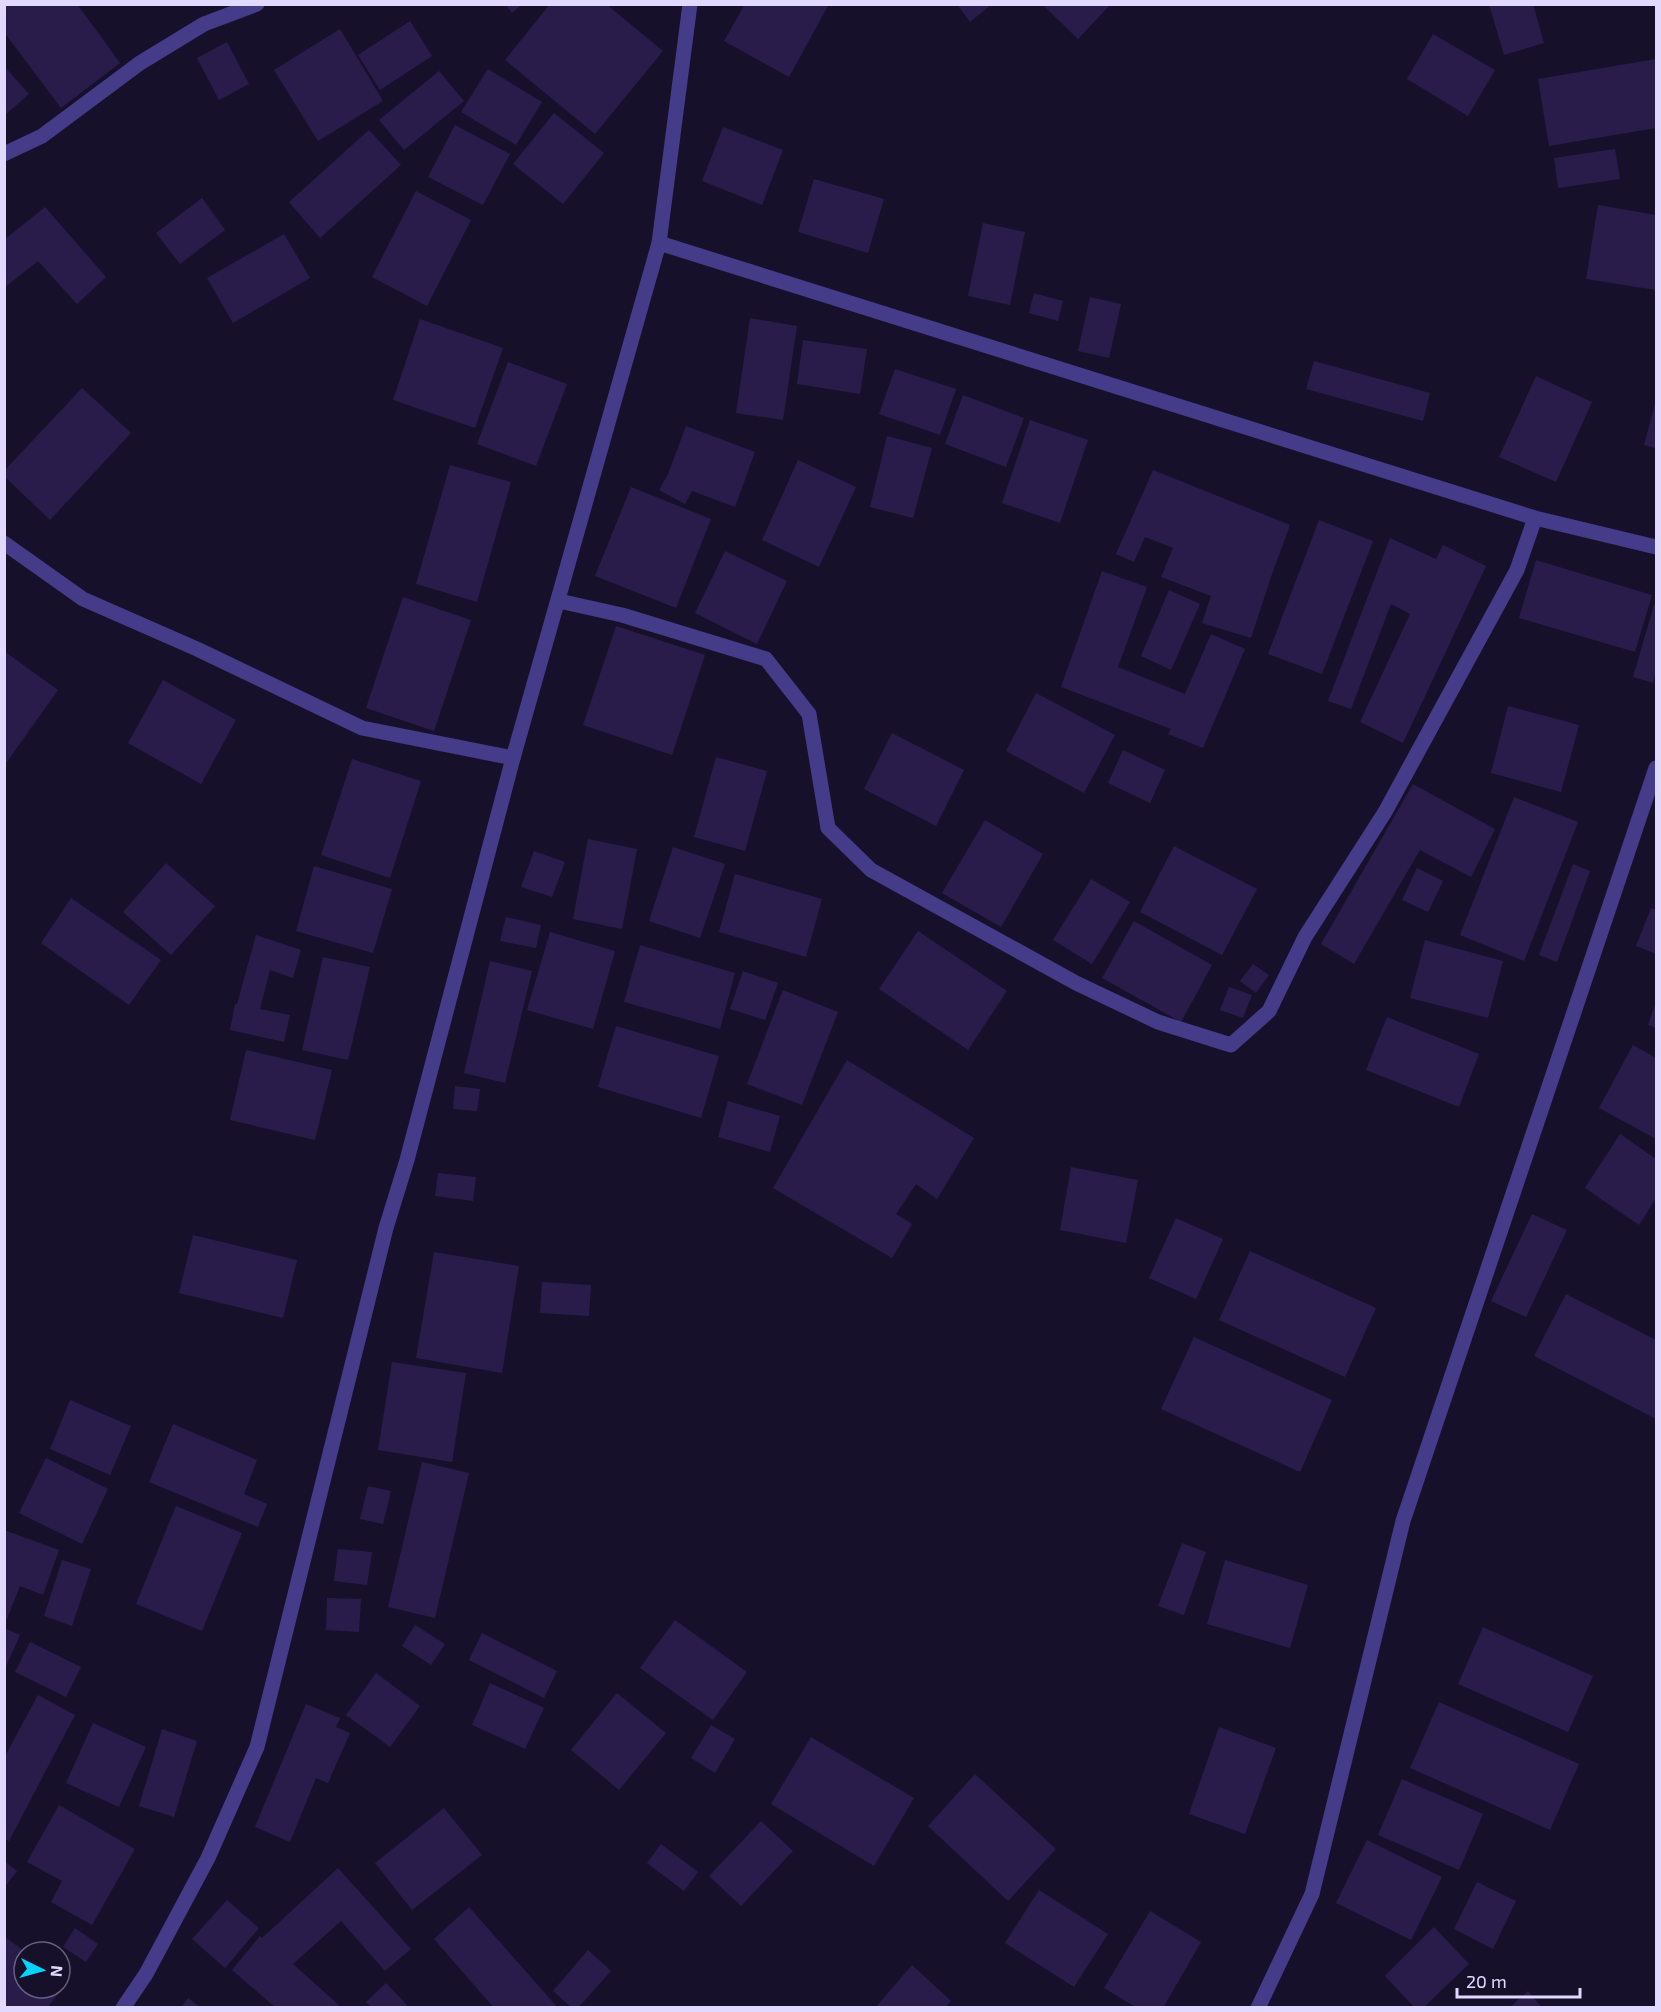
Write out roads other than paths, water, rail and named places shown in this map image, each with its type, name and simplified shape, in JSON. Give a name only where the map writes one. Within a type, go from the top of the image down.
[{"type":"street","points":[[4,154],[42,136],[140,63],[204,24],[257,4]]},
{"type":"street","points":[[123,2007],[146,1974],[208,1858],[257,1747],[386,1228],[407,1160],[513,758],[659,243],[690,4]]},
{"type":"street","points":[[659,243],[1535,518],[1656,547]]},
{"type":"street","points":[[559,602],[622,615],[766,659],[809,714],[828,828],[871,870],[1076,983],[1158,1022],[1231,1045],[1269,1011],[1305,938],[1385,812],[1516,570],[1535,518]]},
{"type":"street","points":[[4,543],[83,599],[197,649],[363,728],[513,758]]},
{"type":"street","points":[[1258,2007],[1312,1894],[1403,1521],[1656,768]]}]
